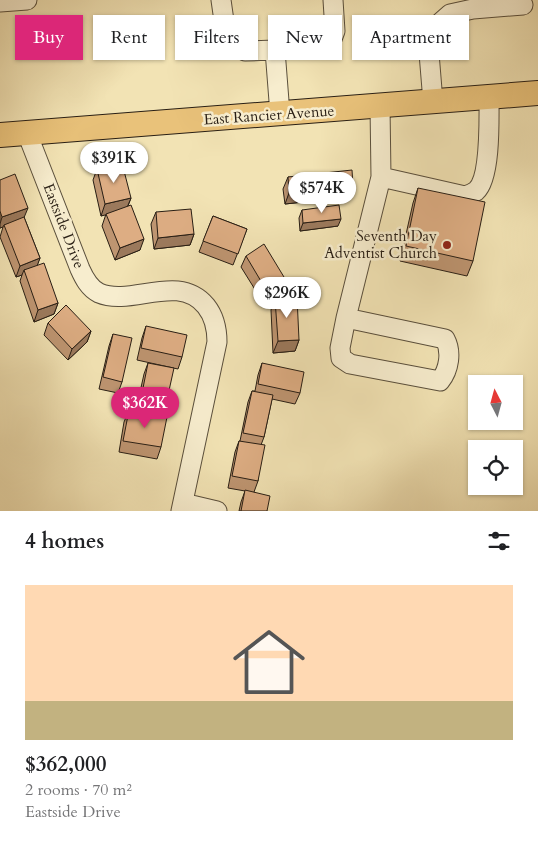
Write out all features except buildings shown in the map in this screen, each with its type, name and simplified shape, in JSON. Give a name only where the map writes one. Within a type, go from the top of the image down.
[{"type":"main road","name":"East Rancier Avenue","points":[[0,135],[538,93]]},
{"type":"street","points":[[0,2],[27,0]]},
{"type":"street","points":[[222,0],[226,35],[230,44],[245,51],[268,50]]},
{"type":"street","points":[[334,0],[334,15]]},
{"type":"street","points":[[433,102],[428,53],[433,29],[450,14],[473,9],[523,5]]},
{"type":"street","points":[[275,60],[280,114]]},
{"type":"street","points":[[381,177],[465,196],[477,190],[483,179],[490,135],[489,97]]},
{"type":"street","points":[[346,318],[445,340],[450,348],[445,375],[440,381],[350,364],[341,358],[340,348],[346,318],[381,177],[380,106]]},
{"type":"street","name":"Eastside Drive","points":[[27,133],[80,269],[90,285],[98,292],[110,295],[168,291],[184,292],[194,296],[210,311],[217,331],[217,342],[182,507]]},
{"type":"street","points":[[182,507],[217,511]]},
{"type":"place","name":"Seventh Day Adventist Church","points":[[447,245]]}]
